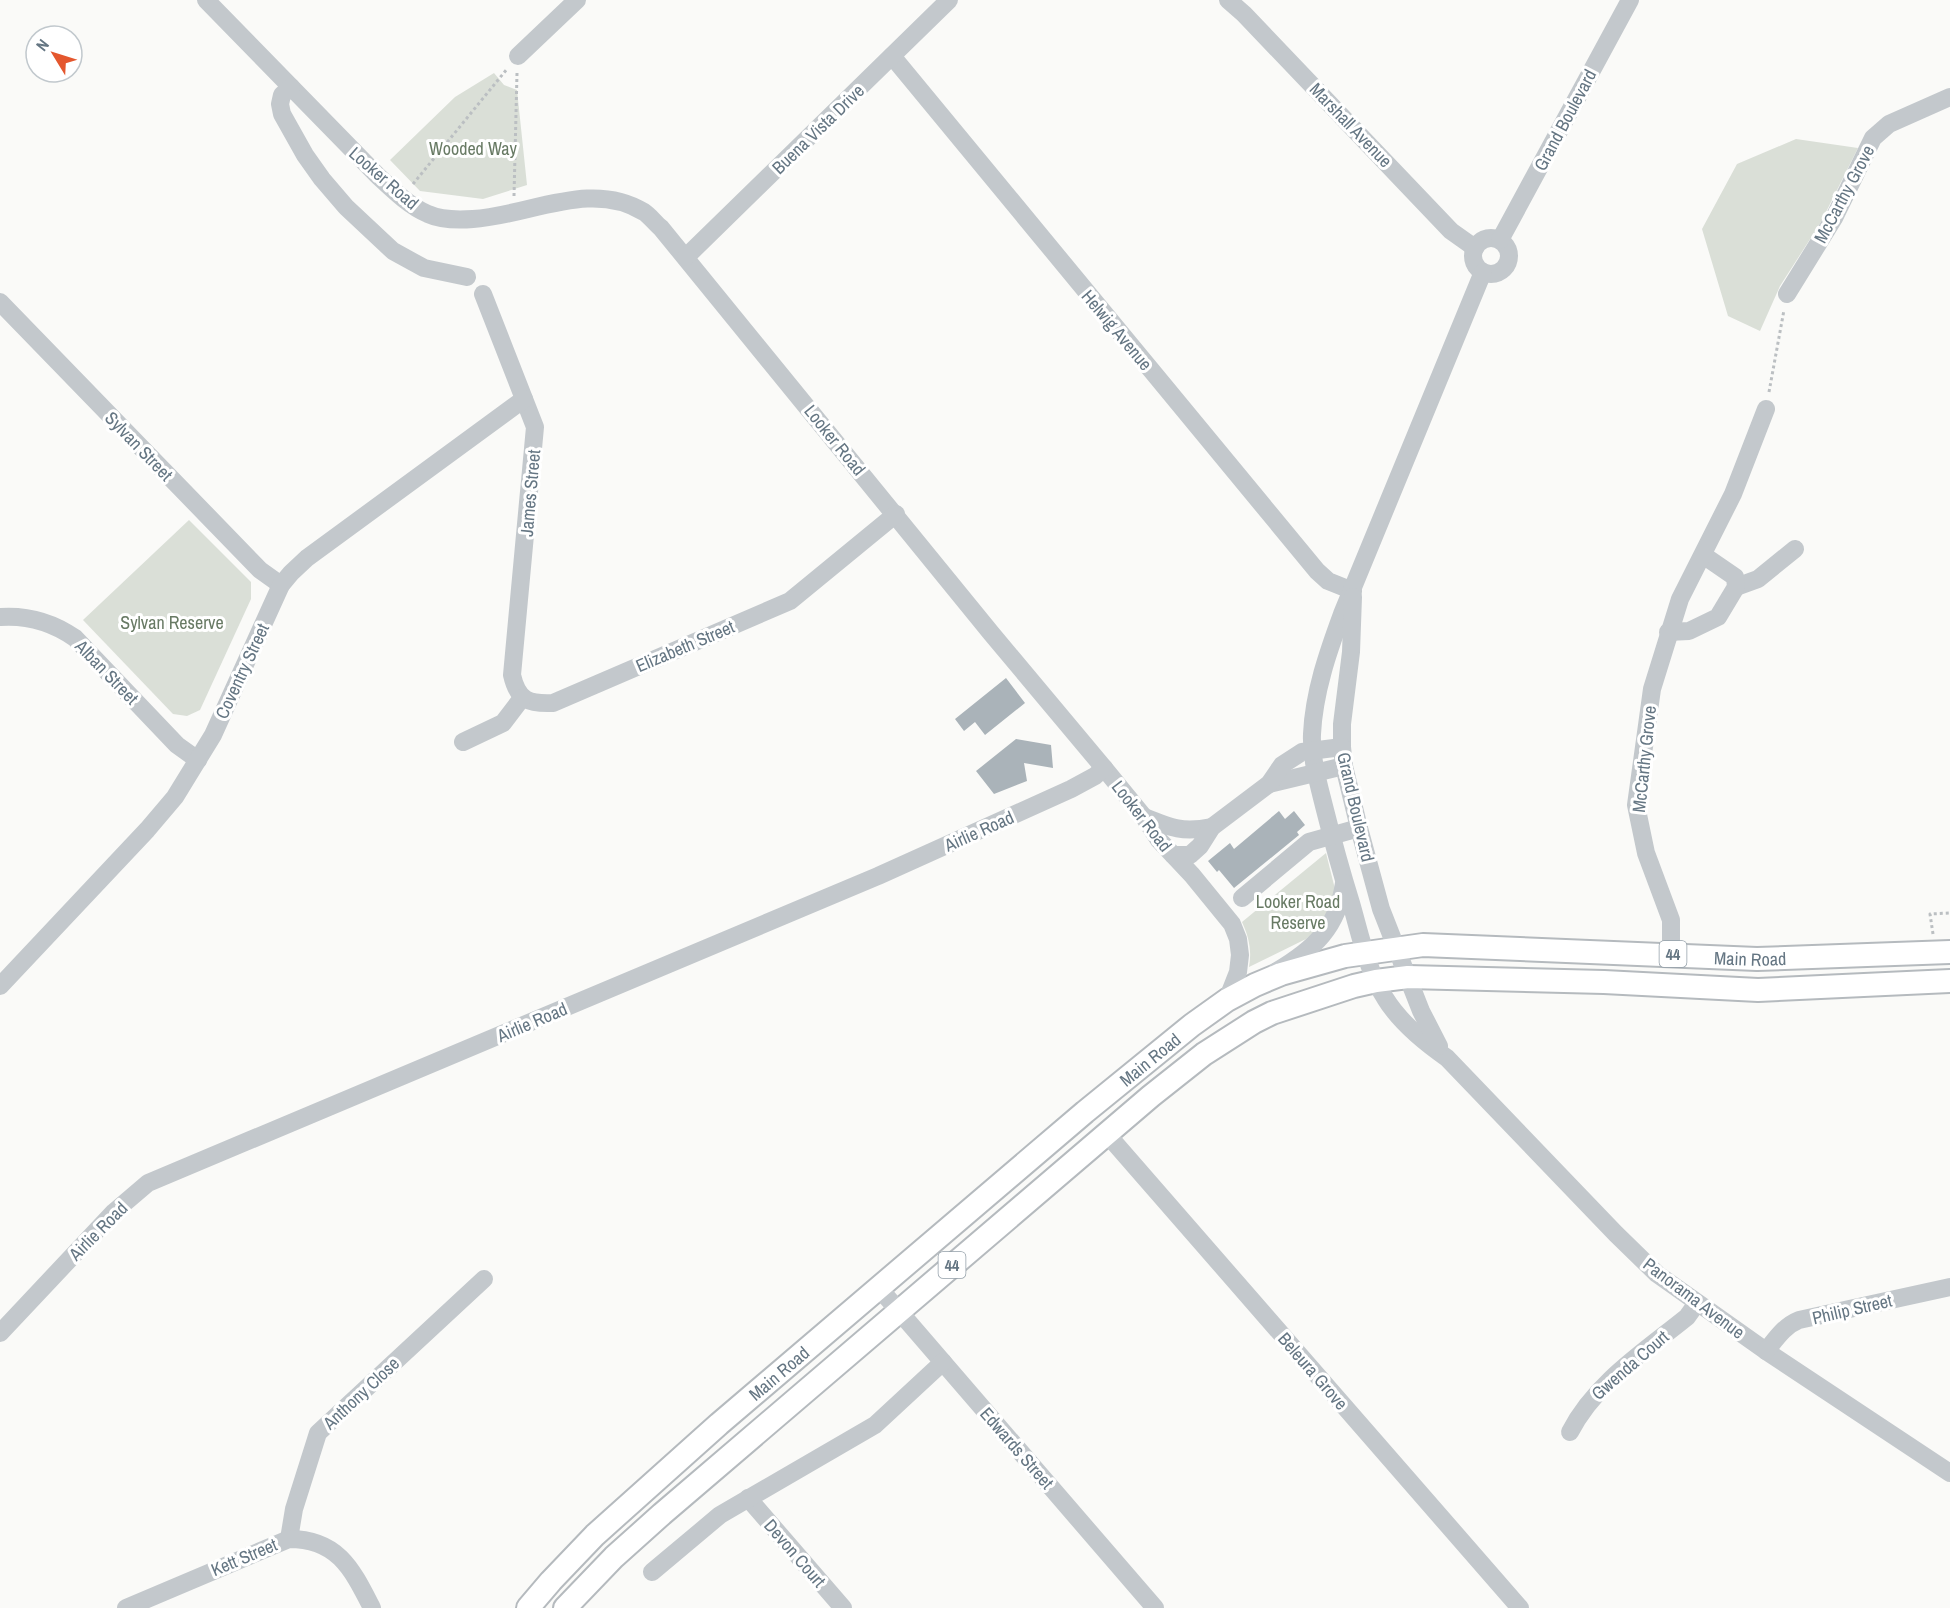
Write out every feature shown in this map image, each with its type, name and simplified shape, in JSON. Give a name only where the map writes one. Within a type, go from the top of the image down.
[{"type":"main road","name":"Main Road","points":[[528,1608],[550,1581],[595,1535],[644,1490],[879,1288],[1085,1112],[1192,1025],[1227,1000],[1255,984],[1308,965],[1365,952],[1423,945],[1757,959],[1943,953]]},
{"type":"main road","name":"Main Road","points":[[565,1608],[614,1557],[662,1514],[1106,1133],[1204,1054],[1254,1022],[1321,996],[1376,981],[1408,976],[1604,982],[1758,990],[1950,981]]},
{"type":"street","name":"Looker Road","points":[[206,0],[361,159],[402,197],[428,215],[459,220],[488,218],[544,205],[591,198],[621,202],[644,213],[661,228],[1144,817],[1154,834],[1226,915],[1238,939],[1240,955],[1238,972],[1227,1000]]},
{"type":"street","points":[[518,56],[577,0]]},
{"type":"street","name":"Buena Vista Drive","points":[[686,257],[949,0]]},
{"type":"street","name":"Marshall Avenue","points":[[1228,0],[1451,231],[1475,248]]},
{"type":"street","name":"Grand Boulevard","points":[[1500,240],[1630,0]]},
{"type":"street","name":"Helwig Avenue","points":[[892,56],[1317,571],[1328,581],[1353,591]]},
{"type":"street","points":[[291,87],[282,95],[280,104],[282,114],[304,155],[346,207],[393,250],[424,268],[467,277]]},
{"type":"street","name":"McCarthy Grove","points":[[1787,294],[1834,218],[1873,138],[1889,124],[1950,97]]},
{"type":"street","points":[[1496,238],[1508,249],[1507,264],[1499,272],[1491,274],[1484,272],[1474,262],[1475,248],[1486,239],[1496,238]]},
{"type":"street","name":"Grand Boulevard","points":[[1376,981],[1344,882],[1316,773],[1312,734],[1321,678],[1342,614],[1484,272]]},
{"type":"street","name":"James Street","points":[[483,294],[535,427],[512,675],[515,688],[522,698]]},
{"type":"street","name":"Sylvan Street","points":[[0,302],[260,570],[281,585]]},
{"type":"street","name":"Coventry Street","points":[[0,986],[147,831],[175,797],[213,735],[281,585],[291,573],[307,558],[524,399]]},
{"type":"street","name":"McCarthy Grove","points":[[1671,954],[1671,920],[1646,853],[1636,805],[1652,689],[1680,599],[1733,494],[1766,409]]},
{"type":"street","name":"Elizabeth Street","points":[[522,698],[534,704],[553,703],[790,601],[896,514]]},
{"type":"street","points":[[1736,587],[1758,579],[1795,549]]},
{"type":"street","points":[[1668,632],[1689,631],[1718,617],[1736,587],[1735,577],[1703,555]]},
{"type":"street","name":"Grand Boulevard","points":[[1353,591],[1353,628],[1342,724],[1344,766],[1381,909],[1396,947]]},
{"type":"street","name":"Alban Street","points":[[0,617],[14,616],[43,621],[55,625],[75,638],[177,745],[198,760]]},
{"type":"street","points":[[463,742],[503,723],[522,698]]},
{"type":"street","points":[[1173,855],[1190,855],[1200,846],[1212,827],[1269,784],[1282,765],[1302,752],[1342,747]]},
{"type":"street","points":[[1269,784],[1344,766]]},
{"type":"street","name":"Airlie Road","points":[[0,1333],[114,1212],[147,1183],[878,876],[1071,789],[1095,777],[1104,768]]},
{"type":"street","points":[[1144,817],[1184,831],[1212,827]]},
{"type":"street","points":[[1242,898],[1309,842],[1359,828]]},
{"type":"street","points":[[1255,984],[1297,958],[1323,936],[1333,922],[1342,900],[1344,882]]},
{"type":"street","name":"Panorama Avenue","points":[[1396,947],[1428,1026],[1447,1058]]},
{"type":"street","name":"Panorama Avenue","points":[[1376,981],[1395,1012],[1447,1058],[1657,1274],[1766,1351],[1950,1473]]},
{"type":"street","name":"Beleura Grove","points":[[1106,1133],[1520,1608]]},
{"type":"street","name":"Anthony Close","points":[[289,1539],[294,1509],[318,1433],[484,1279]]},
{"type":"street","name":"Philip Street","points":[[1766,1351],[1783,1330],[1799,1320],[1950,1287]]},
{"type":"street","name":"Edwards Street","points":[[879,1288],[1155,1608]]},
{"type":"street","name":"Gwenda Court","points":[[1570,1432],[1588,1402],[1602,1387],[1687,1317],[1697,1303]]},
{"type":"street","points":[[652,1572],[720,1515],[875,1425],[942,1362]]},
{"type":"street","name":"Devon Court","points":[[748,1498],[843,1608]]},
{"type":"street","name":"Kett Street","points":[[126,1608],[289,1539],[318,1542],[337,1554],[354,1574],[372,1608]]},
{"type":"path","points":[[402,197],[518,56]]},
{"type":"path","points":[[514,213],[518,56]]},
{"type":"path","points":[[1766,409],[1787,294]]},
{"type":"path","points":[[1943,953],[1930,914],[1950,913]]},
{"type":"green space","name":"Wooded Way","points":[[494,73],[504,85],[517,90],[527,185],[483,199],[420,191],[390,160],[455,97]]},
{"type":"green space","points":[[1796,139],[1858,148],[1821,222],[1780,286],[1760,331],[1728,316],[1702,229],[1737,164]]},
{"type":"green space","name":"Sylvan Reserve","points":[[189,520],[251,582],[251,599],[200,710],[187,716],[173,714],[83,620]]},
{"type":"green space","name":"Looker Road Reserve","points":[[1326,853],[1335,889],[1322,926],[1306,939],[1249,967],[1249,944],[1242,922]]},
{"type":"building","points":[[1006,678],[1025,703],[985,735],[975,722],[964,731],[955,719]]},
{"type":"building","points":[[1016,739],[1051,745],[1053,768],[1024,763],[1027,781],[994,794],[976,771]]},
{"type":"building","points":[[1279,811],[1285,819],[1294,811],[1305,825],[1297,832],[1299,835],[1234,888],[1208,861],[1230,843],[1234,849]]}]
